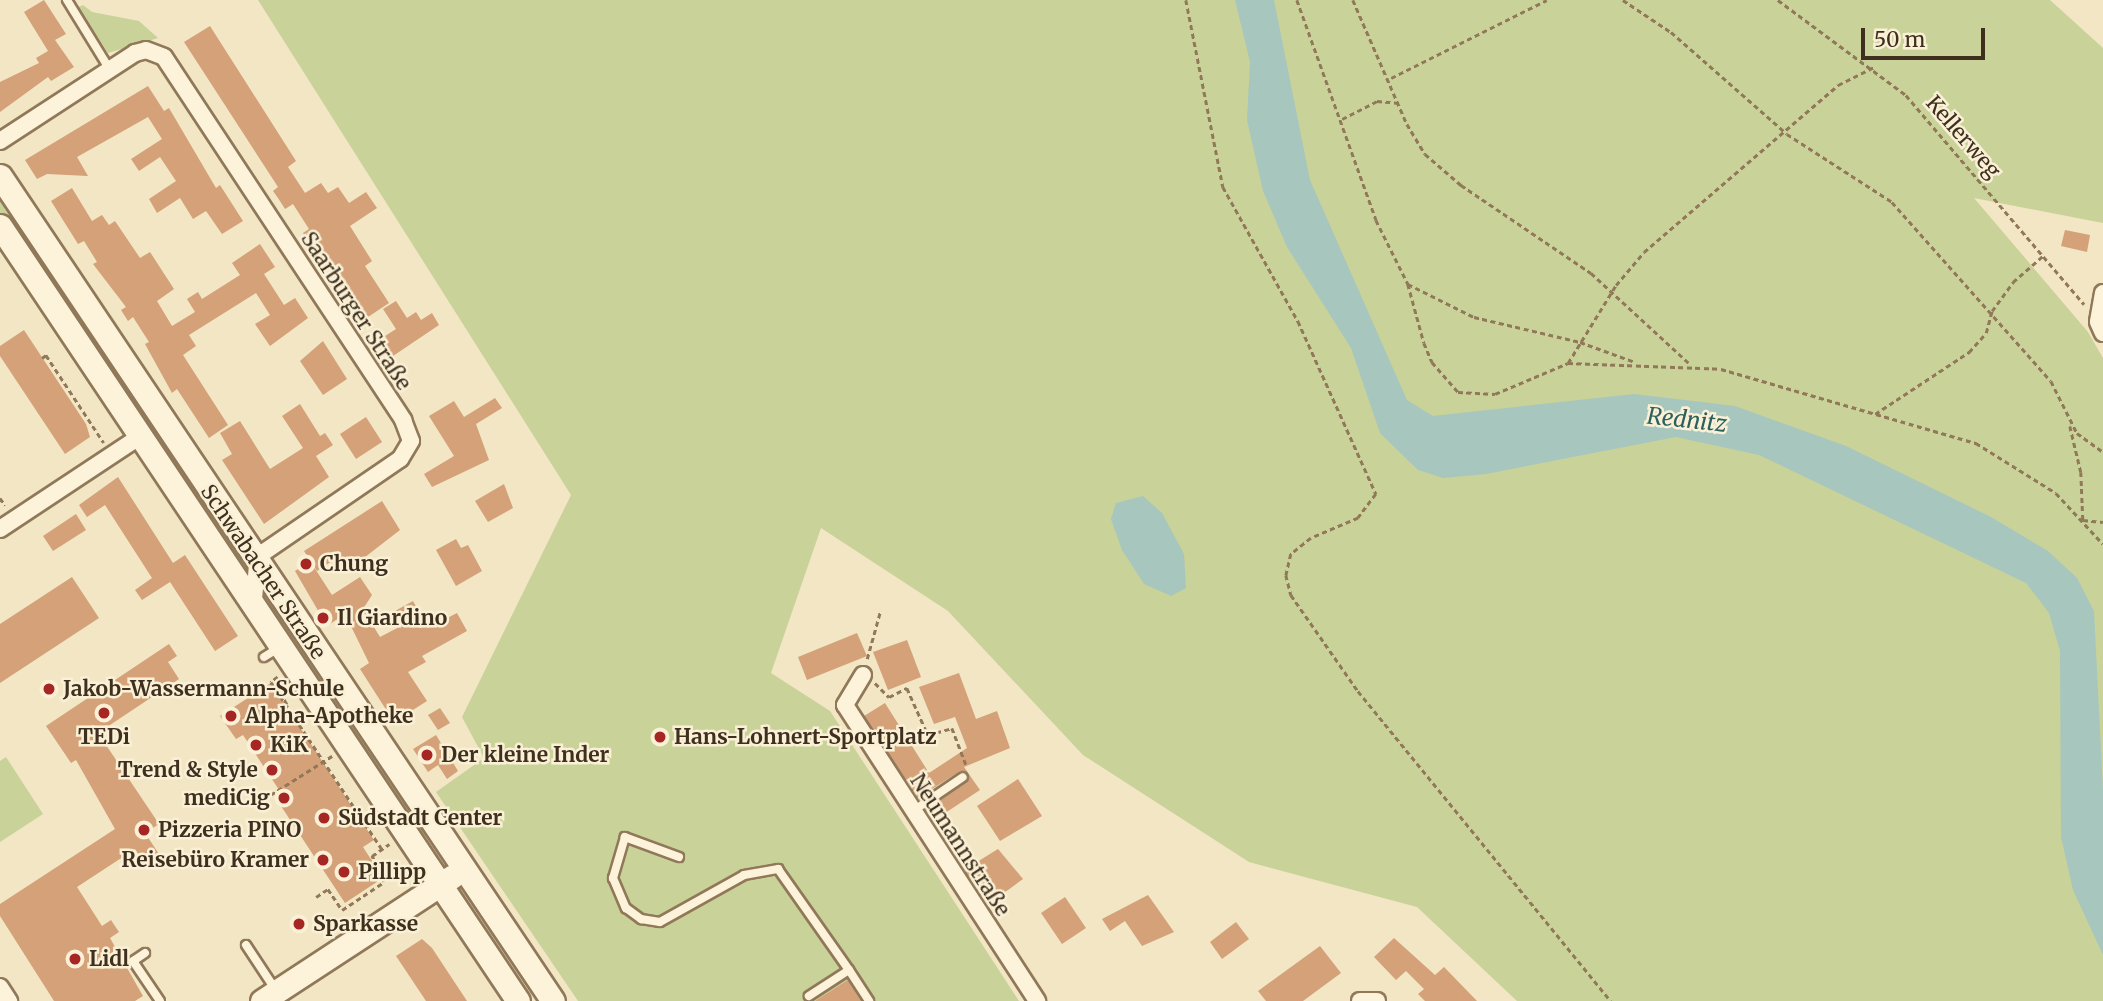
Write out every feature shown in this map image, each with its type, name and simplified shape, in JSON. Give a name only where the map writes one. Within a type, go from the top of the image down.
[{"type":"main road","name":"Schwabacher Straße","points":[[0,176],[257,565],[465,867],[553,1001]]},
{"type":"main road","name":"Schwabacher Straße","points":[[0,226],[139,438],[254,602],[273,651],[442,883],[519,1001]]},
{"type":"main road","points":[[270,996],[465,867]]},
{"type":"street","name":"Saarburger Straße","points":[[0,141],[146,50],[164,57],[411,441],[400,460],[271,544],[257,565]]},
{"type":"street","points":[[2101,328],[2103,293]]},
{"type":"street","points":[[0,529],[139,438]]},
{"type":"street","points":[[254,602],[257,565]]},
{"type":"street","name":"Neumannstraße","points":[[863,676],[845,705],[1037,1001]]},
{"type":"street","points":[[0,987],[9,1001]]},
{"type":"lane","points":[[67,0],[110,70]]},
{"type":"lane","points":[[913,811],[963,777]]},
{"type":"lane","points":[[679,857],[625,837],[613,878],[626,908],[641,919],[660,922],[744,875],[778,869],[869,1001]]},
{"type":"lane","points":[[246,945],[270,996]]},
{"type":"lane","points":[[145,953],[133,961],[160,1001]]},
{"type":"lane","points":[[809,996],[849,970]]},
{"type":"path","points":[[1186,0],[1223,187],[1298,321],[1376,494],[1358,518],[1311,538],[1291,554],[1286,575],[1291,595],[1358,691],[1611,1001]]},
{"type":"path","points":[[1297,0],[1376,220],[1408,285],[1432,362],[1458,392],[1495,394],[1568,363],[1691,365],[1976,443],[2056,494],[2103,544]]},
{"type":"path","points":[[1353,0],[1425,154],[1614,293],[1691,365]]},
{"type":"path","points":[[1391,79],[1547,0]]},
{"type":"path","points":[[1623,0],[1671,32],[1787,134],[1892,202],[1992,311],[2051,381],[2068,421],[2081,472],[2083,520]]},
{"type":"path","name":"Kellerweg","points":[[1778,0],[1874,67],[1906,95],[2044,255],[2101,328]]},
{"type":"path","points":[[1568,363],[1644,252],[1787,134],[1838,85],[1874,67]]},
{"type":"path","points":[[1341,120],[1377,101],[1400,103]]},
{"type":"path","points":[[1873,415],[1935,379],[1969,352],[1986,333],[1992,311],[2044,255]]},
{"type":"path","points":[[1408,285],[1474,317],[1580,342],[1637,363]]},
{"type":"path","points":[[42,358],[46,355],[77,406],[107,444]]},
{"type":"path","points":[[2068,421],[2103,452]]},
{"type":"path","points":[[2083,520],[2103,522]]},
{"type":"path","points":[[869,652],[880,612]]},
{"type":"path","points":[[863,676],[884,695],[906,688],[928,735],[952,727],[970,773],[963,777]]},
{"type":"path","points":[[280,679],[271,682],[382,849]]},
{"type":"path","points":[[256,804],[331,756]]},
{"type":"path","points":[[316,897],[328,889],[342,909],[384,882],[372,856],[389,844]]},
{"type":"green space","points":[[258,0],[2050,0],[2103,48],[2103,223],[1974,198],[2088,332],[2103,358],[2103,1001],[1517,1001],[1417,907],[1249,862],[1083,755],[948,611],[821,528],[771,673],[830,711],[1019,1001],[578,1001],[436,792],[484,758],[462,717],[571,495]]},
{"type":"green space","points":[[83,5],[92,12],[139,21],[158,38],[108,53],[78,7]]},
{"type":"green space","points":[[0,193],[128,388],[119,393],[0,213]]},
{"type":"green space","points":[[163,440],[250,572],[246,575],[154,446]]},
{"type":"green space","points":[[275,609],[429,834],[421,839],[271,612]]},
{"type":"green space","points":[[6,757],[43,814],[0,842],[0,761]]},
{"type":"water","name":"Rednitz","points":[[1235,0],[1274,0],[1310,180],[1407,400],[1433,416],[1634,394],[1735,406],[1846,446],[1991,517],[2048,551],[2077,578],[2094,611],[2103,790],[2103,955],[2073,890],[2061,837],[2060,651],[2049,613],[2026,583],[1759,455],[1676,437],[1486,474],[1443,478],[1418,470],[1380,433],[1351,348],[1287,247],[1263,191],[1247,120],[1250,62]]},
{"type":"water","points":[[1143,496],[1162,513],[1184,554],[1186,588],[1171,596],[1144,584],[1122,550],[1111,519],[1116,503]]},
{"type":"building","points":[[44,0],[66,34],[55,40],[74,67],[51,81],[48,77],[0,112],[0,82],[39,63],[36,58],[48,51],[24,12]]},
{"type":"building","points":[[210,26],[296,161],[288,167],[305,193],[321,183],[328,193],[338,187],[349,203],[366,192],[377,208],[350,226],[372,261],[365,266],[389,303],[365,319],[316,241],[310,244],[303,233],[309,229],[293,204],[285,209],[273,191],[278,187],[184,42]]},
{"type":"building","points":[[148,86],[164,111],[169,108],[216,188],[220,185],[243,221],[222,234],[206,211],[193,219],[180,198],[157,213],[149,199],[176,181],[160,157],[139,171],[131,159],[162,139],[148,117],[77,157],[88,176],[47,174],[37,179],[25,160]]},
{"type":"building","points":[[72,188],[92,221],[102,215],[109,225],[115,221],[140,258],[150,252],[174,289],[157,301],[172,326],[195,312],[187,299],[198,292],[202,299],[240,275],[232,263],[260,244],[275,267],[264,274],[284,305],[295,298],[308,318],[270,346],[255,324],[270,315],[256,293],[189,335],[196,346],[183,355],[228,425],[209,438],[177,389],[172,393],[145,344],[149,342],[133,317],[128,321],[121,310],[126,307],[93,264],[97,262],[84,241],[78,244],[51,201]]},
{"type":"building","points":[[2065,230],[2090,235],[2087,252],[2061,246]]},
{"type":"building","points":[[396,301],[407,318],[416,312],[421,320],[432,313],[439,325],[393,356],[382,338],[396,329],[383,309]]},
{"type":"building","points":[[24,330],[86,424],[90,437],[65,454],[0,356],[0,346]]},
{"type":"building","points":[[323,341],[347,379],[323,395],[300,361]]},
{"type":"building","points":[[495,398],[502,408],[476,424],[489,460],[432,487],[424,474],[454,456],[429,416],[454,401],[464,417]]},
{"type":"building","points":[[300,404],[320,436],[325,433],[333,445],[316,456],[329,477],[264,524],[222,460],[232,454],[220,433],[240,421],[270,469],[303,448],[282,416]]},
{"type":"building","points":[[366,417],[382,442],[356,459],[340,434]]},
{"type":"building","points":[[118,477],[173,563],[185,555],[238,636],[215,651],[170,582],[142,600],[135,590],[152,578],[105,505],[87,517],[79,505]]},
{"type":"building","points":[[504,484],[513,508],[488,522],[475,501]]},
{"type":"building","points":[[382,501],[400,530],[347,571],[338,557],[317,571],[304,551]]},
{"type":"building","points":[[76,514],[86,530],[53,551],[43,536]]},
{"type":"building","points":[[456,539],[461,548],[468,545],[482,571],[456,586],[436,550]]},
{"type":"building","points":[[310,561],[332,595],[360,577],[372,595],[363,609],[380,637],[403,625],[395,611],[413,601],[428,628],[457,613],[467,631],[422,656],[426,662],[408,672],[427,701],[394,722],[360,669],[369,663],[345,614],[327,626],[295,571]]},
{"type":"building","points":[[72,577],[99,618],[0,683],[0,624]]},
{"type":"building","points":[[857,633],[867,656],[807,680],[798,657]]},
{"type":"building","points":[[907,640],[921,677],[888,690],[873,652]]},
{"type":"building","points":[[169,644],[177,656],[168,662],[179,679],[98,733],[159,824],[145,833],[159,854],[145,864],[135,849],[77,887],[102,926],[111,920],[119,932],[110,938],[143,996],[135,1001],[54,1001],[0,916],[0,904],[115,829],[76,760],[71,763],[46,726]]},
{"type":"building","points":[[959,673],[976,719],[997,711],[1010,748],[964,767],[980,790],[936,819],[929,808],[967,782],[968,773],[960,771],[918,798],[864,716],[885,703],[929,773],[967,748],[955,717],[934,724],[919,687]]},
{"type":"building","points":[[271,683],[374,840],[363,847],[383,878],[345,903],[275,797],[281,793],[243,735],[236,739],[220,716]]},
{"type":"building","points":[[440,708],[450,723],[438,730],[428,715]]},
{"type":"building","points":[[436,735],[458,771],[447,779],[438,765],[428,772],[413,749]]},
{"type":"building","points":[[1018,779],[1042,816],[1000,841],[977,806]]},
{"type":"building","points":[[998,849],[1023,879],[990,903],[964,870]]},
{"type":"building","points":[[1148,895],[1174,932],[1142,946],[1125,921],[1110,931],[1102,919]]},
{"type":"building","points":[[1065,897],[1086,928],[1062,944],[1041,913]]},
{"type":"building","points":[[1236,922],[1249,939],[1222,959],[1210,942]]},
{"type":"building","points":[[1394,938],[1435,975],[1444,967],[1477,1001],[1425,1001],[1418,994],[1424,989],[1406,971],[1396,980],[1374,957]]},
{"type":"building","points":[[422,939],[432,948],[467,1001],[426,1001],[396,956]]},
{"type":"building","points":[[1320,946],[1341,973],[1303,1001],[1266,1001],[1258,991]]},
{"type":"building","points":[[848,980],[861,1001],[815,1001]]},
{"type":"place","name":"Chung","points":[[306,564]]},
{"type":"place","name":"Il Giardino","points":[[323,618]]},
{"type":"place","name":"Jakob-Wassermann-Schule","points":[[49,689]]},
{"type":"place","name":"TEDi","points":[[104,713]]},
{"type":"place","name":"Alpha-Apotheke","points":[[231,716]]},
{"type":"place","name":"Hans-Lohnert-Sportplatz","points":[[660,737]]},
{"type":"place","name":"KiK","points":[[256,745]]},
{"type":"place","name":"Der kleine Inder","points":[[427,755]]},
{"type":"place","name":"Trend & Style","points":[[272,770]]},
{"type":"place","name":"mediCig","points":[[284,798]]},
{"type":"place","name":"Südstadt Center","points":[[324,818]]},
{"type":"place","name":"Pizzeria PINO","points":[[144,830]]},
{"type":"place","name":"Reisebüro Kramer","points":[[323,860]]},
{"type":"place","name":"Pillipp","points":[[344,872]]},
{"type":"place","name":"Sparkasse","points":[[299,924]]},
{"type":"place","name":"Lidl","points":[[75,959]]}]
